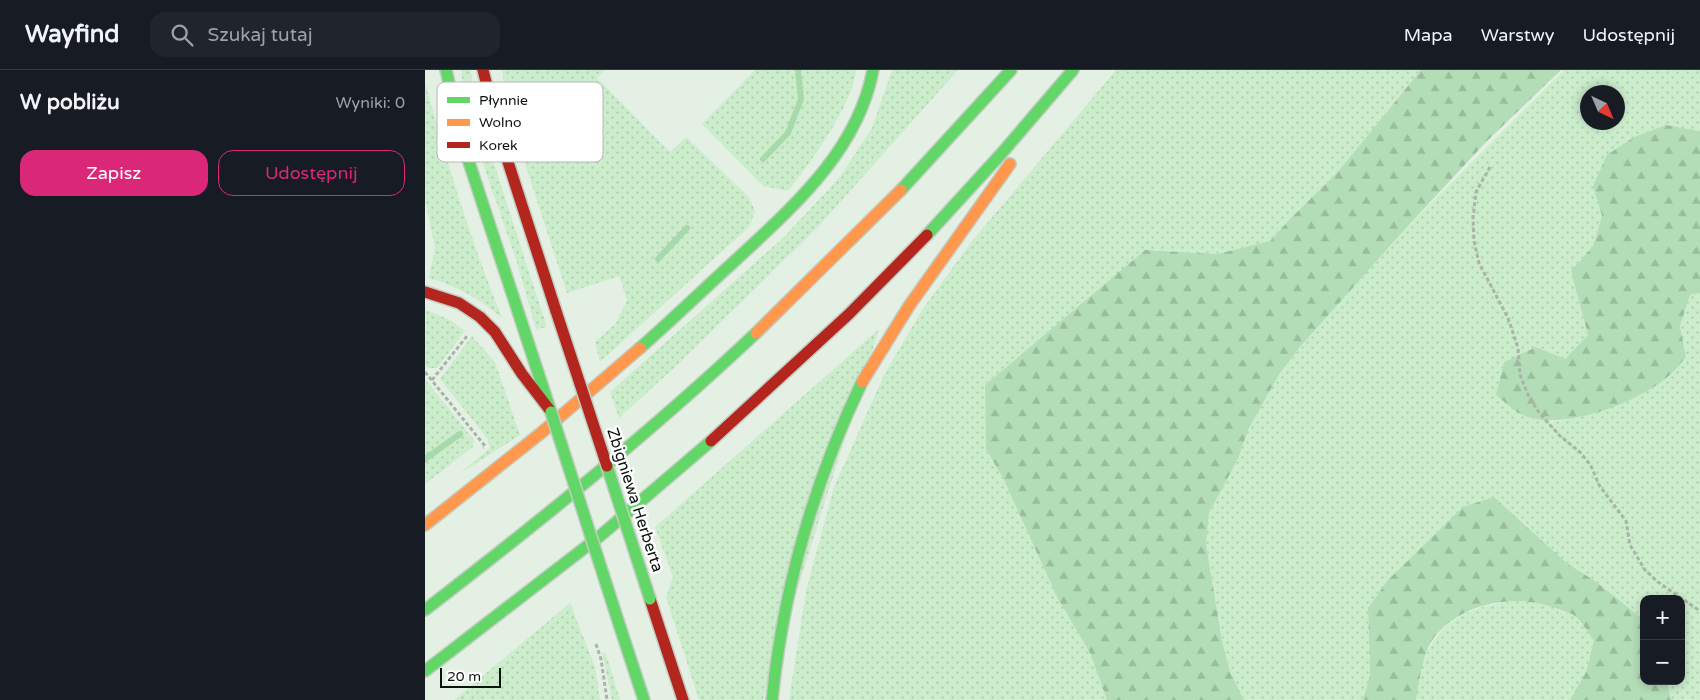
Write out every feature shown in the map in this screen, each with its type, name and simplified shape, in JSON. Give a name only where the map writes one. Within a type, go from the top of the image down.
[{"type":"main road","points":[[425,524],[518,452],[647,342],[779,219],[815,182],[841,147],[860,112],[873,70]]},
{"type":"main road","points":[[425,610],[538,522],[717,369],[859,234],[1011,70]]},
{"type":"main road","points":[[425,670],[553,573],[709,442],[787,371],[912,249],[1043,107],[1073,70]]},
{"type":"main road","points":[[772,700],[777,646],[805,528],[848,412],[877,355],[917,294],[1010,165],[1043,107]]},
{"type":"main road","points":[[470,162],[644,700]]},
{"type":"main road","name":"Zbigniewa Herberta","points":[[508,162],[683,700]]},
{"type":"main road","points":[[425,292],[459,303],[480,317],[495,332],[509,351],[522,374],[551,412]]},
{"type":"path","points":[[1490,167],[1475,192],[1474,241],[1479,263],[1508,318],[1517,348],[1520,375],[1529,397],[1560,436],[1580,452],[1591,466],[1599,485],[1626,521],[1630,545],[1645,570],[1658,582],[1700,612]]},
{"type":"path","points":[[432,380],[472,330]]},
{"type":"path","points":[[425,372],[485,446],[478,452]]},
{"type":"path","points":[[596,644],[601,659],[607,700]]},
{"type":"green space","points":[[461,70],[471,70],[472,82],[462,82]]},
{"type":"green space","points":[[502,70],[605,70],[597,78],[601,82],[504,82]]},
{"type":"green space","points":[[755,70],[856,70],[853,84],[839,116],[818,150],[788,191],[763,186],[702,124]]},
{"type":"green space","points":[[892,70],[958,70],[818,227],[674,368],[619,418],[610,392],[784,237],[840,177],[872,128]]},
{"type":"green space","points":[[1116,70],[1421,70],[1337,173],[1270,241],[1217,254],[1145,250],[985,385],[986,449],[1003,478],[1057,597],[1090,653],[1107,700],[789,700],[806,591],[834,487],[884,375],[922,310],[972,241]]},
{"type":"green space","points":[[1421,70],[1561,70],[1488,140],[1406,228],[1300,347],[1280,373],[1248,430],[1238,459],[1209,513],[1206,544],[1222,641],[1230,672],[1244,700],[1107,700],[1090,653],[1057,597],[1003,478],[986,449],[985,385],[1145,250],[1217,254],[1270,241],[1337,173]]},
{"type":"green space","points":[[1564,70],[1700,70],[1700,131],[1666,125],[1593,185],[1602,216],[1593,246],[1571,271],[1588,335],[1565,359],[1536,347],[1550,422],[1595,413],[1625,402],[1653,388],[1668,377],[1686,357],[1680,326],[1690,295],[1700,293],[1700,700],[1671,700],[1668,685],[1685,685],[1685,595],[1640,595],[1640,617],[1595,581],[1568,564],[1494,497],[1387,581],[1368,608],[1370,675],[1363,700],[1244,700],[1230,672],[1222,641],[1206,544],[1209,513],[1238,459],[1248,430],[1280,373],[1300,347],[1406,228]]},
{"type":"green space","points":[[425,82],[437,124],[437,162],[448,162],[480,260],[502,318],[468,294],[429,278],[435,248],[425,199]]},
{"type":"green space","points":[[603,84],[670,152],[686,137],[749,197],[755,211],[749,227],[600,362],[595,342],[616,323],[627,300],[619,276],[567,293],[525,162],[603,162]]},
{"type":"green space","points":[[1666,125],[1700,131],[1700,293],[1690,295],[1680,326],[1686,357],[1665,379],[1635,398],[1616,406],[1574,418],[1554,420],[1536,419],[1521,414],[1496,395],[1504,362],[1536,347],[1565,359],[1588,335],[1571,271],[1593,246],[1602,216],[1593,186],[1607,155],[1634,137]]},
{"type":"green space","points":[[482,162],[493,162],[547,327],[536,329],[517,262]]},
{"type":"green space","points":[[426,310],[450,320],[465,331],[437,368],[428,368],[425,364]]},
{"type":"green space","points":[[879,329],[763,700],[699,700],[666,597],[673,577],[655,527]]},
{"type":"green space","points":[[472,336],[495,362],[520,435],[459,474],[490,448],[487,438],[440,379]]},
{"type":"green space","points":[[425,379],[474,440],[473,447],[425,484]]},
{"type":"green space","points":[[1494,497],[1568,564],[1595,581],[1640,617],[1640,685],[1668,685],[1671,700],[1570,700],[1586,672],[1594,640],[1580,621],[1572,614],[1545,605],[1512,601],[1478,607],[1448,623],[1436,635],[1425,658],[1416,700],[1363,700],[1370,675],[1368,608],[1387,581],[1463,507]]},
{"type":"green space","points":[[1516,601],[1546,604],[1575,616],[1594,640],[1586,672],[1570,700],[1416,700],[1421,666],[1430,647],[1448,625],[1459,617],[1485,606]]},
{"type":"green space","points":[[570,603],[595,667],[600,700],[454,700]]},
{"type":"green space","points":[[602,652],[606,654],[620,700],[612,700]]},
{"type":"waterway","points":[[763,159],[788,133],[801,99],[798,70]]},
{"type":"waterway","points":[[658,259],[687,228]]},
{"type":"waterway","points":[[425,459],[460,434]]},
{"type":"traffic: fast","points":[[446,70],[449,82]]},
{"type":"traffic: fast","points":[[640,348],[781,218],[821,174],[839,151],[854,126],[865,99],[873,70]]},
{"type":"traffic: fast","points":[[901,190],[1011,70]]},
{"type":"traffic: fast","points":[[927,235],[1001,154],[1073,70]]},
{"type":"traffic: fast","points":[[469,162],[551,412]]},
{"type":"traffic: fast","points":[[425,610],[594,476],[676,406],[756,333]]},
{"type":"traffic: fast","points":[[772,700],[784,618],[803,537],[829,458],[862,382]]},
{"type":"traffic: fast","points":[[551,412],[621,630]]},
{"type":"traffic: fast","points":[[425,671],[600,536],[711,441]]},
{"type":"traffic: fast","points":[[607,466],[650,599]]},
{"type":"traffic: fast","points":[[621,630],[644,700]]},
{"type":"traffic: slow","points":[[862,382],[909,306],[1010,164]]},
{"type":"traffic: slow","points":[[756,333],[901,190]]},
{"type":"traffic: slow","points":[[425,525],[541,433],[640,348]]},
{"type":"traffic: jam","points":[[483,70],[486,82]]},
{"type":"traffic: jam","points":[[508,162],[556,311]]},
{"type":"traffic: jam","points":[[711,441],[849,314],[927,235]]},
{"type":"traffic: jam","points":[[425,292],[459,303],[480,317],[495,332],[522,374],[549,409]]},
{"type":"traffic: jam","points":[[556,311],[607,466]]},
{"type":"traffic: jam","points":[[650,599],[683,700]]}]
